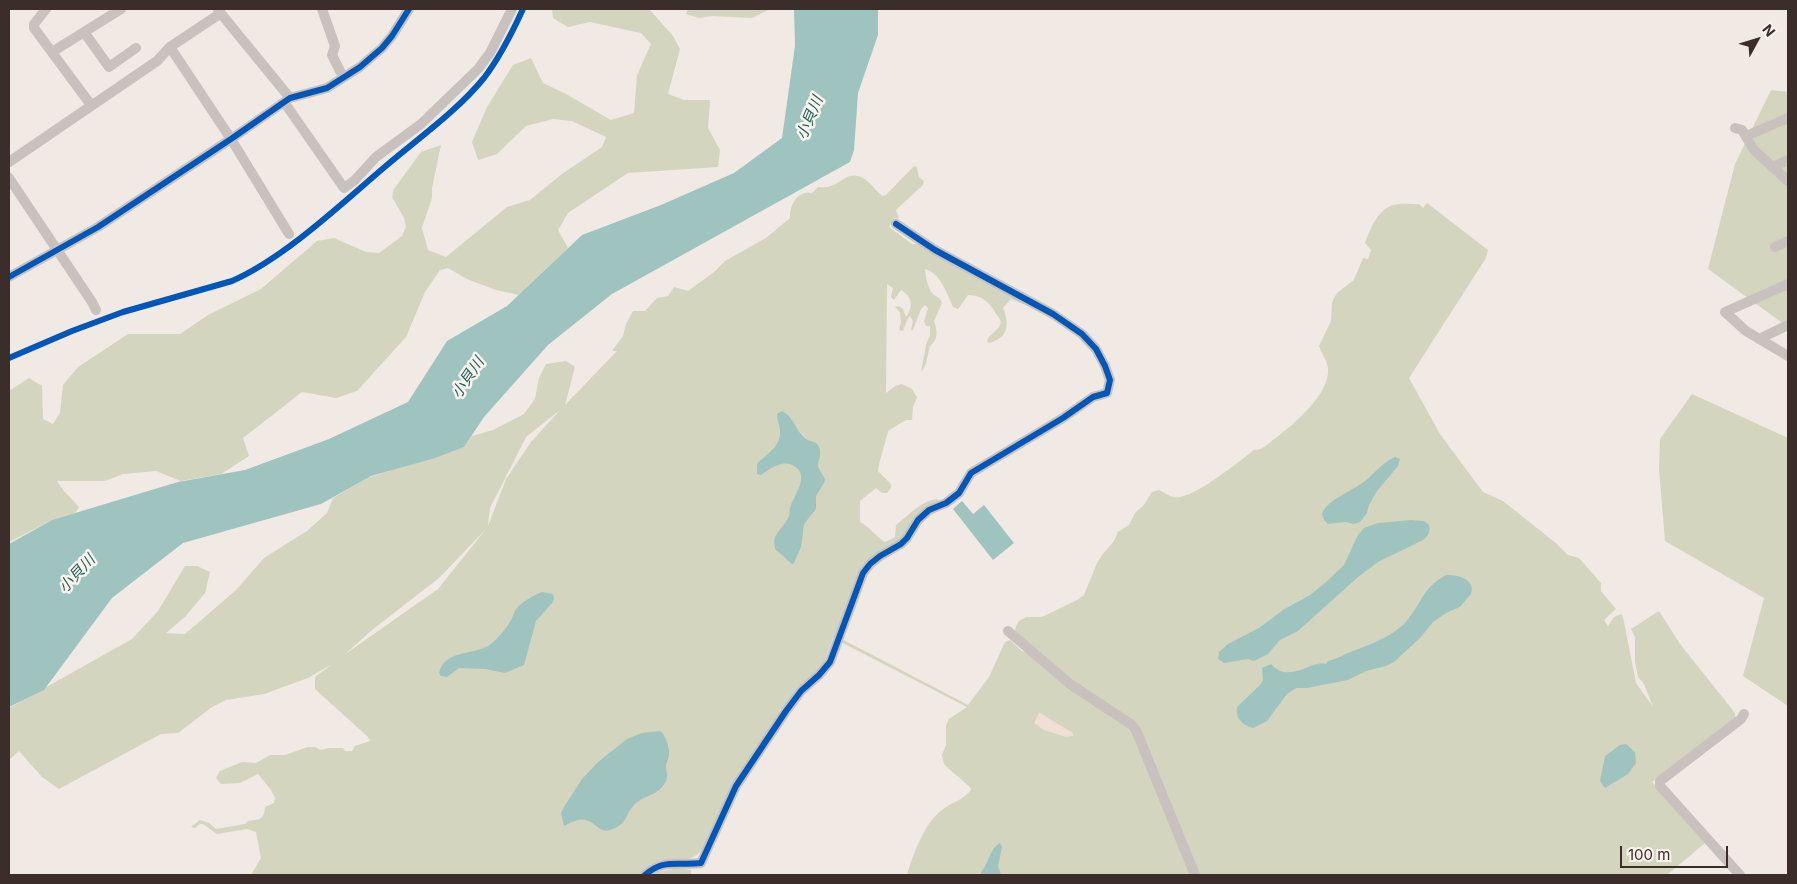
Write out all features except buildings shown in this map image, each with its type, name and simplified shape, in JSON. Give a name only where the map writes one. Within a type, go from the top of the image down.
[{"type":"street","points":[[46,9],[34,24],[34,28],[92,105]]},
{"type":"street","points":[[52,52],[121,9]]},
{"type":"street","points":[[322,9],[335,46],[332,55],[343,77]]},
{"type":"street","points":[[9,276],[98,227],[287,100],[327,88],[360,67],[382,48],[409,9]]},
{"type":"street","points":[[9,162],[157,61],[170,47],[219,11],[287,100],[344,188],[355,180],[376,157],[427,119],[478,70],[490,53],[512,9]]},
{"type":"street","points":[[84,32],[109,67],[136,48]]},
{"type":"street","points":[[170,47],[231,139],[289,234]]},
{"type":"street","points":[[1746,136],[1788,118]]},
{"type":"street","points":[[1735,128],[1742,130],[1754,150],[1788,181]]},
{"type":"street","points":[[1772,167],[1788,160]]},
{"type":"street","points":[[9,178],[96,310]]},
{"type":"street","points":[[645,875],[662,864],[701,863],[736,786],[801,691],[830,662],[863,573],[870,564],[901,544],[918,520],[930,510],[946,503],[958,493],[971,473],[1063,418],[1093,397],[1107,392],[1110,380],[1106,366],[1096,350],[1082,334],[1053,314],[935,250],[896,224]]},
{"type":"street","points":[[1776,247],[1788,242]]},
{"type":"street","points":[[1788,284],[1725,312],[1746,331],[1788,356]]},
{"type":"street","points":[[1759,339],[1788,325]]},
{"type":"street","points":[[1008,631],[1070,684],[1132,725],[1136,730],[1195,875]]},
{"type":"street","points":[[1740,875],[1660,786],[1660,780],[1741,719],[1744,714]]},
{"type":"green space","points":[[552,9],[649,9],[673,36],[680,49],[668,94],[684,100],[710,100],[708,128],[720,150],[718,167],[628,173],[568,213],[558,230],[568,248],[519,295],[496,290],[467,279],[448,268],[440,270],[425,292],[406,337],[357,391],[336,398],[302,392],[243,438],[249,456],[221,474],[181,481],[156,471],[123,474],[105,481],[57,481],[79,507],[75,513],[52,520],[9,542],[9,391],[29,378],[42,386],[43,419],[53,424],[60,413],[63,385],[78,367],[128,334],[180,334],[208,315],[261,289],[317,241],[334,238],[366,252],[379,253],[402,236],[406,227],[404,218],[392,197],[394,189],[421,152],[441,145],[432,188],[432,198],[422,228],[428,250],[446,257],[507,207],[530,200],[562,174],[602,147],[606,137],[572,121],[553,119],[526,126],[497,154],[478,160],[472,142],[487,107],[513,65],[531,58],[543,83],[611,120],[634,113],[637,75],[651,44],[641,33],[590,22],[568,27],[553,18]]},
{"type":"green space","points":[[688,9],[770,9],[752,18],[712,16],[699,18],[686,14]]},
{"type":"green space","points":[[1771,90],[1788,92],[1788,327],[1708,269],[1735,164]]},
{"type":"green space","points":[[914,166],[917,167],[919,177],[924,181],[923,185],[897,209],[899,217],[895,218],[889,227],[912,244],[918,244],[1024,303],[1011,299],[1003,308],[1007,325],[1006,330],[1000,338],[989,343],[987,341],[989,337],[999,327],[1001,322],[991,306],[977,296],[968,295],[958,309],[953,307],[939,279],[925,269],[929,288],[942,303],[934,321],[936,337],[930,346],[926,363],[921,372],[926,345],[930,335],[930,326],[926,326],[924,321],[928,308],[925,305],[921,309],[913,330],[911,330],[913,321],[910,316],[903,331],[899,330],[901,322],[900,312],[895,307],[899,306],[903,309],[906,317],[911,305],[910,298],[901,290],[894,300],[891,297],[893,288],[887,284],[886,393],[895,386],[902,384],[912,389],[917,397],[913,407],[912,420],[906,420],[888,431],[878,471],[891,484],[891,488],[887,493],[882,493],[876,488],[860,501],[860,522],[885,542],[895,537],[896,525],[915,509],[931,500],[937,499],[939,501],[899,540],[868,560],[836,636],[968,705],[989,677],[1005,642],[1010,640],[1023,652],[1029,644],[1015,631],[1019,621],[1026,617],[1042,617],[1084,595],[1102,555],[1114,541],[1118,532],[1129,525],[1135,513],[1144,505],[1152,492],[1159,490],[1173,497],[1181,497],[1191,493],[1227,471],[1254,450],[1261,449],[1293,424],[1310,407],[1324,388],[1327,378],[1328,368],[1326,360],[1319,346],[1331,321],[1332,303],[1337,293],[1354,280],[1363,258],[1368,259],[1371,250],[1365,243],[1375,220],[1383,210],[1394,205],[1419,204],[1423,208],[1427,203],[1488,250],[1486,258],[1409,378],[1440,434],[1483,492],[1503,501],[1568,555],[1579,558],[1601,583],[1601,591],[1616,609],[1604,620],[1608,626],[1614,617],[1621,614],[1623,617],[1636,683],[1653,707],[1644,684],[1638,677],[1635,662],[1635,637],[1631,629],[1659,611],[1680,644],[1735,713],[1735,718],[1652,782],[1705,843],[1667,875],[907,875],[916,849],[930,823],[942,810],[964,797],[971,790],[944,764],[942,755],[946,745],[946,725],[949,719],[967,707],[833,638],[824,663],[779,711],[700,852],[685,860],[656,862],[640,875],[251,875],[261,858],[256,832],[247,829],[217,834],[203,824],[195,828],[191,827],[200,820],[209,823],[216,829],[245,824],[248,821],[260,819],[265,807],[274,803],[275,798],[271,790],[258,774],[240,783],[221,784],[216,778],[220,771],[242,762],[256,763],[270,755],[285,755],[308,747],[315,747],[321,750],[343,748],[345,751],[352,751],[355,746],[370,741],[368,737],[315,689],[315,677],[332,664],[308,678],[264,694],[226,700],[212,707],[178,733],[161,734],[59,789],[42,777],[19,751],[9,760],[9,708],[132,639],[158,611],[185,566],[197,566],[210,572],[205,593],[185,617],[166,633],[185,634],[236,590],[264,558],[307,531],[327,513],[333,498],[367,478],[464,447],[472,436],[493,430],[524,414],[535,399],[539,378],[546,364],[566,361],[575,367],[565,405],[617,351],[612,351],[623,336],[626,324],[633,311],[645,311],[657,298],[668,296],[674,287],[688,291],[714,272],[725,261],[766,238],[790,218],[791,208],[799,196],[807,192],[812,193],[818,187],[831,186],[853,175],[862,177],[882,196],[886,195]],"holes":[[[560,410],[531,442],[506,479],[488,526],[490,508],[526,437]],[[486,529],[438,589],[344,655],[372,630],[439,578]]]},
{"type":"green space","points":[[1692,394],[1788,438],[1788,706],[1743,676],[1764,598],[1665,541],[1659,469],[1660,439]]},
{"type":"green space","points":[[678,868],[691,870],[691,874],[654,875],[658,872]]},
{"type":"shaded area","points":[[1039,713],[1073,733],[1073,736],[1066,737],[1044,730],[1034,723]]},
{"type":"water","name":"小貝川","points":[[794,9],[878,9],[878,35],[858,93],[854,150],[850,162],[612,294],[548,345],[484,417],[464,447],[435,458],[371,476],[321,504],[183,543],[112,598],[44,690],[9,707],[9,544],[52,520],[178,482],[245,470],[329,439],[408,402],[447,341],[507,306],[582,235],[661,205],[734,173],[782,138],[795,46]]},
{"type":"water","points":[[782,411],[790,417],[806,439],[818,445],[820,452],[818,467],[825,479],[816,496],[816,509],[804,524],[801,547],[792,564],[775,549],[774,540],[789,516],[790,506],[800,485],[801,474],[799,470],[790,464],[781,464],[761,475],[757,474],[757,464],[774,448],[779,440],[780,432],[777,414]]},
{"type":"water","points":[[1395,457],[1400,459],[1398,466],[1377,491],[1367,513],[1360,522],[1353,524],[1346,522],[1328,524],[1324,520],[1322,514],[1329,504],[1365,481]]},
{"type":"water","points":[[962,501],[973,514],[984,505],[1014,543],[993,560],[953,509]]},
{"type":"water","points":[[1411,520],[1424,521],[1429,525],[1428,535],[1423,540],[1378,562],[1358,577],[1298,631],[1280,640],[1268,654],[1254,661],[1248,659],[1224,663],[1218,659],[1219,652],[1228,644],[1259,628],[1325,583],[1344,565],[1358,535],[1364,528],[1378,523]]},
{"type":"water","points":[[1446,575],[1458,576],[1468,581],[1472,588],[1471,594],[1460,607],[1446,613],[1433,622],[1420,638],[1394,662],[1366,671],[1348,680],[1307,688],[1296,688],[1287,694],[1267,721],[1253,728],[1238,718],[1237,707],[1263,680],[1262,668],[1271,664],[1278,670],[1293,672],[1320,663],[1326,664],[1328,661],[1383,638],[1404,624],[1432,585]]},
{"type":"water","points":[[542,592],[553,594],[554,598],[553,602],[536,621],[524,665],[505,673],[485,669],[459,668],[447,677],[441,676],[439,673],[447,660],[460,654],[482,649],[495,641],[504,631],[515,610],[528,599]]},
{"type":"water","points":[[660,731],[668,745],[669,756],[666,766],[667,779],[659,790],[638,802],[624,821],[613,829],[602,830],[586,820],[574,821],[564,826],[561,813],[564,807],[582,779],[598,762],[627,739],[642,733]]},
{"type":"water","points":[[1626,744],[1635,752],[1636,763],[1628,774],[1605,788],[1600,781],[1605,756],[1620,745]]},
{"type":"water","points":[[1000,843],[1002,847],[998,866],[1001,875],[981,875],[991,853]]},
{"type":"cycle path","points":[[9,277],[98,227],[290,98],[327,88],[360,67],[382,48],[409,9]]},
{"type":"cycle path","points":[[9,358],[123,312],[232,281],[273,258],[313,228],[462,102],[484,78],[495,62],[523,9]]},
{"type":"cycle path","points":[[645,875],[659,866],[701,863],[736,786],[801,691],[830,662],[863,573],[870,564],[901,544],[918,520],[929,510],[946,503],[959,493],[971,473],[1063,418],[1093,397],[1107,393],[1110,380],[1105,366],[1096,349],[1082,334],[1053,314],[935,250],[896,224]]}]
